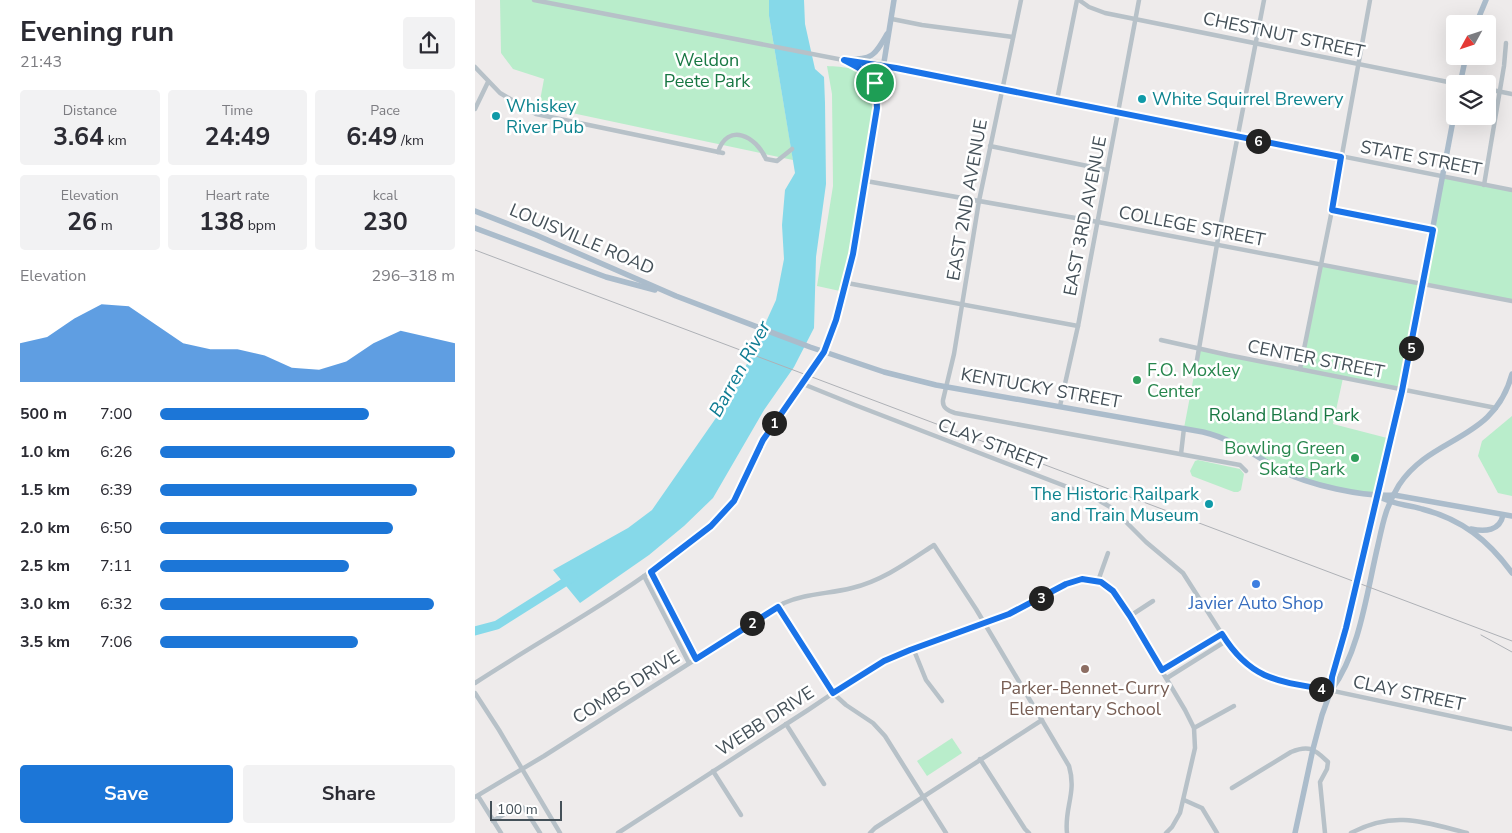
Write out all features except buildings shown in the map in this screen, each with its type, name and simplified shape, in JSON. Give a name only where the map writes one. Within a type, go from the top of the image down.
[{"type":"main road","points":[[824,352],[847,283],[857,238],[894,0]]},
{"type":"main road","points":[[1479,15],[1486,0]]},
{"type":"main road","points":[[841,60],[870,57],[879,49],[890,30]]},
{"type":"main road","points":[[841,60],[866,72],[871,77],[875,83],[877,108]]},
{"type":"main road","points":[[1295,833],[1313,749],[1340,654],[1402,390],[1452,125]]},
{"type":"main road","name":"LOUISVILLE ROAD","points":[[475,211],[536,235],[676,296],[824,352]]},
{"type":"main road","name":"LOUISVILLE ROAD","points":[[475,228],[606,277],[676,296]]},
{"type":"main road","name":"KENTUCKY STREET","points":[[824,352],[884,372],[947,387],[1210,434],[1232,441],[1282,471],[1301,479],[1378,496],[1394,494],[1512,516]]},
{"type":"main road","points":[[1331,690],[1339,680],[1358,632],[1389,502],[1405,478],[1419,462],[1474,429],[1490,416],[1505,394],[1512,374]]},
{"type":"main road","points":[[1378,496],[1389,502],[1435,512],[1469,528],[1482,531],[1491,530],[1499,524],[1503,515]]},
{"type":"main road","points":[[1469,528],[1493,549],[1512,574]]},
{"type":"street","name":"STATE STREET","points":[[534,0],[1119,112],[1512,190]]},
{"type":"street","name":"EAST 2ND AVENUE","points":[[1021,0],[979,201],[944,406],[955,413],[1181,454]]},
{"type":"street","points":[[1057,100],[1078,0]]},
{"type":"street","name":"CHESTNUT STREET","points":[[1078,0],[1097,11],[1446,81]]},
{"type":"street","name":"EAST 3RD AVENUE","points":[[1060,406],[1078,326],[1139,0]]},
{"type":"street","points":[[1197,360],[1217,244],[1264,0]]},
{"type":"street","points":[[1301,369],[1322,265],[1370,0]]},
{"type":"street","points":[[891,19],[1013,37]]},
{"type":"street","points":[[1484,185],[1506,43]]},
{"type":"street","points":[[475,67],[488,82],[509,99],[536,114],[721,153],[720,147],[727,139],[738,135],[747,136],[753,140],[762,150],[766,159],[777,160],[792,149]]},
{"type":"street","points":[[475,109],[488,82]]},
{"type":"street","points":[[1496,91],[1512,94]]},
{"type":"street","points":[[990,146],[1107,170]]},
{"type":"street","name":"COLLEGE STREET","points":[[866,181],[1217,244],[1512,301]]},
{"type":"street","points":[[1332,210],[1433,230]]},
{"type":"street","points":[[847,283],[1078,326]]},
{"type":"street","name":"CENTER STREET","points":[[1161,340],[1496,408]]},
{"type":"street","points":[[475,683],[645,576],[711,526],[727,509],[739,491],[766,435],[824,352]]},
{"type":"street","name":"CLAY STREET","points":[[803,384],[1105,503],[1117,512],[1146,542],[1183,573],[1226,641],[1241,660],[1259,674],[1279,680],[1512,729]]},
{"type":"street","points":[[1184,428],[1181,454],[1240,465],[1246,471]]},
{"type":"street","name":"COMBS DRIVE","points":[[476,796],[778,607],[797,598],[860,586],[893,571],[934,545],[984,623]]},
{"type":"street","points":[[1108,554],[1099,581],[1113,591],[1130,616],[1194,728],[1195,748],[1184,800],[1176,820],[1166,833]]},
{"type":"street","points":[[651,572],[696,659]]},
{"type":"street","points":[[645,576],[689,663]]},
{"type":"street","name":"WEBB DRIVE","points":[[618,833],[876,666],[913,648],[1024,607],[1072,581],[1082,579],[1099,581]]},
{"type":"street","points":[[1130,616],[1153,601]]},
{"type":"street","points":[[778,607],[833,693],[846,706],[868,719],[877,727],[946,833]]},
{"type":"street","points":[[984,623],[1066,760],[1072,778],[1072,790],[1066,822],[1067,833]]},
{"type":"street","points":[[1162,670],[1222,634]]},
{"type":"street","points":[[1167,678],[1226,641]]},
{"type":"street","points":[[913,648],[923,676],[942,701]]},
{"type":"street","points":[[475,693],[560,833]]},
{"type":"street","points":[[1194,728],[1234,706]]},
{"type":"street","points":[[870,833],[922,796],[1042,720]]},
{"type":"street","points":[[786,724],[824,784]]},
{"type":"street","points":[[1232,788],[1291,752],[1302,748],[1313,749],[1328,762],[1327,769],[1320,782],[1325,833]]},
{"type":"street","points":[[980,759],[1029,833]]},
{"type":"street","points":[[713,771],[741,815]]},
{"type":"street","points":[[476,796],[501,833]]},
{"type":"street","points":[[1184,800],[1202,808],[1217,833]]},
{"type":"street","points":[[493,821],[517,806],[523,806],[540,833]]},
{"type":"street","points":[[1351,833],[1372,823],[1397,819],[1416,820],[1467,833]]},
{"type":"green space","name":"Weldon Peete Park","points":[[500,0],[769,0],[769,16],[793,160],[539,106],[544,79],[513,69],[501,53]]},
{"type":"green space","points":[[827,66],[860,71],[869,78],[873,90],[872,111],[854,230],[840,291],[817,286],[833,186],[832,94]]},
{"type":"green space","name":"Roland Bland Park","points":[[1443,176],[1512,190],[1512,301],[1423,284],[1402,391],[1343,378],[1333,424],[1391,439],[1378,496],[1301,479],[1224,438],[1184,428],[1199,349],[1300,370],[1322,265],[1422,284]]},
{"type":"green space","points":[[1512,416],[1512,496],[1498,493],[1478,456],[1482,441]]},
{"type":"green space","points":[[1198,460],[1240,469],[1244,474],[1241,490],[1234,492],[1192,476],[1190,471],[1195,461]]},
{"type":"green space","points":[[952,738],[962,753],[927,776],[917,761]]},
{"type":"water","points":[[769,0],[804,0],[805,24],[815,69],[824,77],[826,184],[816,257],[814,328],[794,367],[764,410],[713,498],[684,526],[649,555],[580,603],[553,570],[628,528],[652,510],[734,392],[776,300],[784,259],[782,225],[785,190],[795,173],[769,16]]},
{"type":"waterway","name":"Barren River","points":[[475,631],[497,625],[573,577]]},
{"type":"railway","points":[[475,250],[1512,641]]},
{"type":"railway","points":[[1481,635],[1512,652]]},
{"type":"place","name":"White Squirrel Brewery","points":[[1142,99]]},
{"type":"place","name":"Whiskey River Pub","points":[[496,116]]},
{"type":"place","name":"F.O. Moxley Center","points":[[1137,380]]},
{"type":"place","name":"Bowling Green Skate Park","points":[[1355,458]]},
{"type":"place","name":"The Historic Railpark and Train Museum","points":[[1209,504]]},
{"type":"place","name":"Javier Auto Shop","points":[[1256,584]]},
{"type":"place","name":"Parker-Bennet-Curry Elementary School","points":[[1085,669]]},
{"type":"route","points":[[844,60],[896,68],[1341,157],[1332,210],[1433,230],[1402,391],[1382,482],[1340,654],[1332,677],[1331,690],[1279,680],[1259,674],[1248,667],[1235,654],[1222,634],[1162,670],[1113,591],[1101,582],[1087,579],[1066,584],[1009,614],[884,661],[833,693],[778,607],[696,659],[651,572],[711,526],[734,501],[763,440],[824,352],[847,283],[858,230],[877,108],[875,83],[866,72],[844,60]]}]
